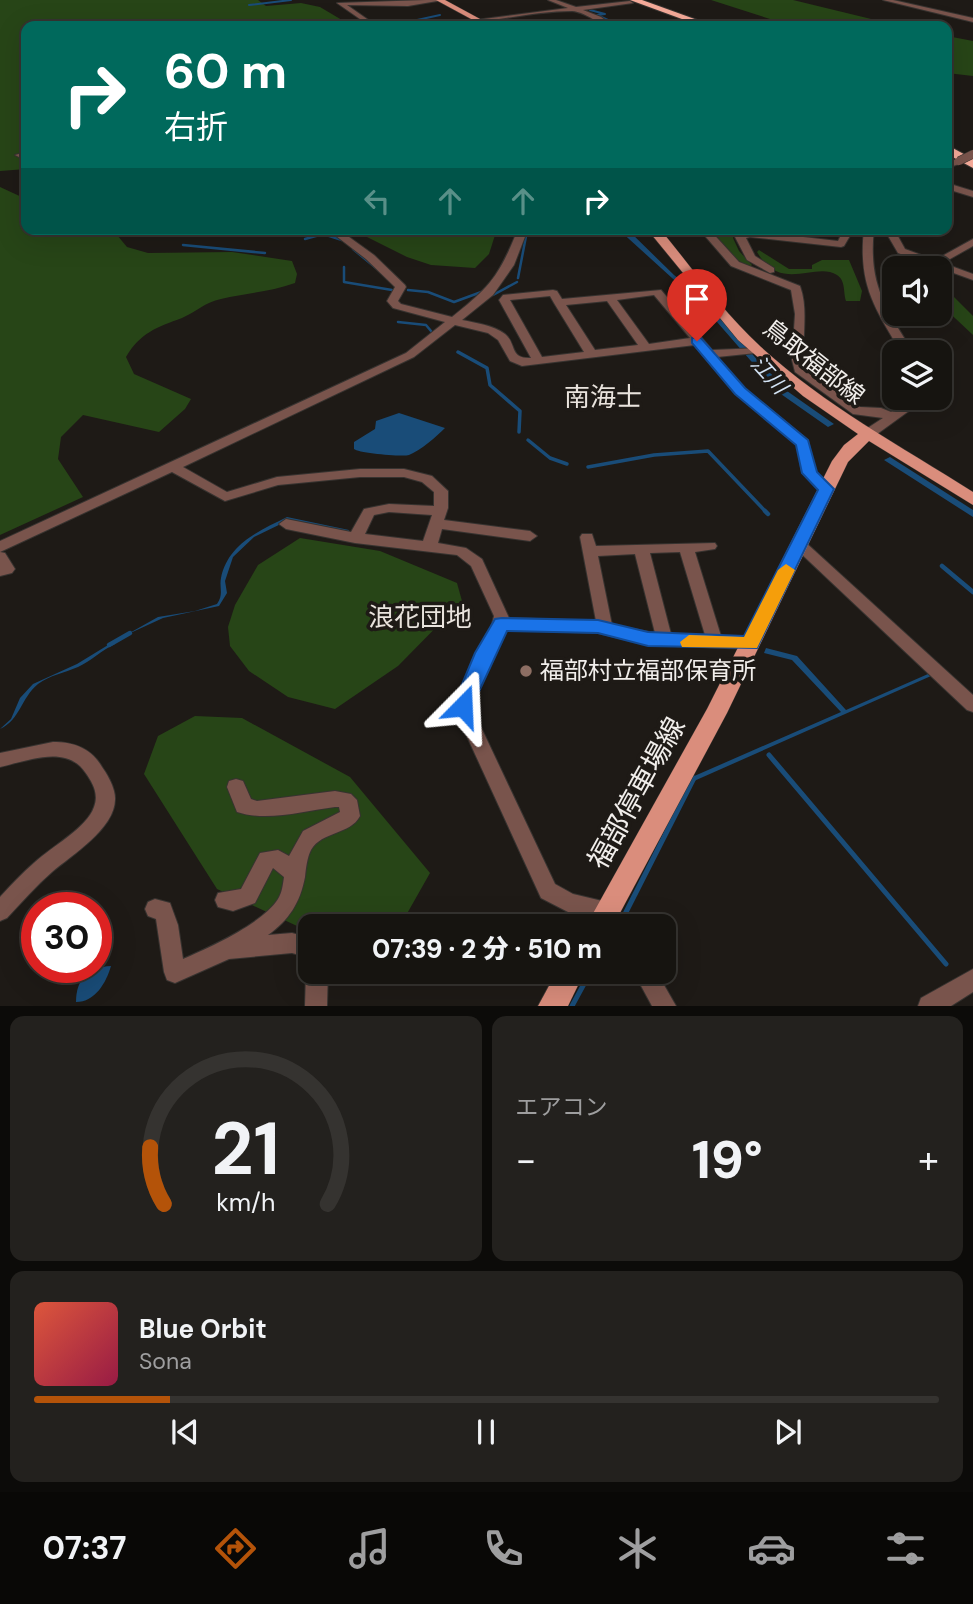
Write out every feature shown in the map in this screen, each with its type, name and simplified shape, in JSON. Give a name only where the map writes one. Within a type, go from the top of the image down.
[{"type":"highway","points":[[632,1],[692,21]]},
{"type":"highway","points":[[952,151],[973,163]]},
{"type":"main road","points":[[440,0],[478,20]]},
{"type":"main road","name":"鳥取福部線","points":[[658,235],[756,351],[807,393],[973,500]]},
{"type":"main road","name":"福部停車場線","points":[[612,914],[716,713],[826,489],[850,448],[868,434]]},
{"type":"main road","points":[[552,1006],[565,984]]},
{"type":"street","points":[[333,0],[367,21]]},
{"type":"street","points":[[340,3],[408,4],[440,0]]},
{"type":"street","points":[[551,0],[603,21]]},
{"type":"street","points":[[886,0],[973,20]]},
{"type":"street","points":[[478,20],[574,11],[632,1]]},
{"type":"street","points":[[952,163],[973,154]]},
{"type":"street","points":[[952,188],[973,194]]},
{"type":"street","points":[[340,235],[370,257],[401,287],[392,300],[397,306],[492,331],[503,338],[509,356],[514,360],[538,360],[697,341]]},
{"type":"street","points":[[0,547],[175,468],[410,355],[489,293],[509,265],[521,235]]},
{"type":"street","points":[[709,235],[735,264],[796,288]]},
{"type":"street","points":[[747,235],[740,237],[751,258],[799,285],[796,288],[800,315],[798,360],[801,372],[857,411],[881,412],[893,418]]},
{"type":"street","points":[[759,235],[841,244],[846,235]]},
{"type":"street","points":[[868,235],[865,267],[869,283],[900,340]]},
{"type":"street","points":[[892,235],[901,251],[914,256]]},
{"type":"street","points":[[949,256],[973,242]]},
{"type":"street","points":[[952,270],[973,277]]},
{"type":"street","points":[[559,303],[657,292],[740,391],[803,443],[809,473],[826,489]]},
{"type":"street","points":[[538,360],[504,300],[507,297],[554,293],[591,354]]},
{"type":"street","points":[[610,298],[645,346]]},
{"type":"street","points":[[708,354],[756,351]]},
{"type":"street","points":[[868,434],[903,410]]},
{"type":"street","points":[[175,468],[225,497],[277,481],[303,477],[404,473],[427,479],[441,491],[438,518],[429,547]]},
{"type":"street","points":[[355,538],[369,512],[389,508],[530,536]]},
{"type":"street","points":[[286,524],[355,538],[461,551],[477,563],[502,616],[502,624],[484,653],[463,706],[548,891],[592,914]]},
{"type":"street","points":[[605,628],[588,544],[641,549],[710,546]]},
{"type":"street","points":[[799,544],[973,705]]},
{"type":"street","points":[[687,547],[715,642]]},
{"type":"street","points":[[641,549],[665,640]]},
{"type":"street","points":[[0,556],[7,569],[0,571]]},
{"type":"street","points":[[502,624],[605,628],[665,640],[750,643]]},
{"type":"street","points":[[0,760],[48,750],[72,750],[90,760],[97,775],[106,785],[103,812],[93,824],[41,869],[0,911]]},
{"type":"street","points":[[155,909],[163,910],[170,925],[171,957],[175,972],[199,965],[225,950],[286,906],[306,841],[324,826],[344,822],[350,816],[350,806],[344,800],[335,799],[257,809],[244,806],[236,787]]},
{"type":"street","points":[[225,900],[233,901],[248,896],[267,859],[278,859],[294,873]]},
{"type":"street","points":[[225,950],[298,945]]},
{"type":"street","points":[[929,1006],[973,980]]},
{"type":"street","points":[[316,1006],[317,984]]},
{"type":"street","points":[[652,984],[665,1006]]},
{"type":"green space","points":[[0,0],[258,0],[266,6],[301,3],[320,7],[344,21],[21,21],[21,169],[0,171]]},
{"type":"green space","points":[[711,0],[793,0],[879,21],[774,21]]},
{"type":"green space","points":[[952,37],[973,41],[973,76],[952,74]]},
{"type":"green space","points":[[0,187],[21,197],[21,235],[117,235],[127,247],[148,253],[232,252],[292,261],[297,274],[295,283],[215,300],[143,336],[126,357],[134,374],[191,399],[185,409],[159,432],[83,415],[61,437],[58,459],[83,497],[0,535]]},
{"type":"green space","points":[[363,235],[495,235],[489,254],[475,268],[431,265],[407,257]]},
{"type":"green space","points":[[712,235],[734,235],[739,251],[752,265],[750,267],[730,256]]},
{"type":"green space","points":[[759,250],[789,269],[812,269],[812,265],[822,260],[849,260],[862,291],[860,301],[846,301],[843,283],[837,275],[819,271],[787,274],[777,271],[766,264],[757,252]]},
{"type":"green space","points":[[952,295],[973,316],[973,335],[952,315]]},
{"type":"green space","points":[[300,538],[380,551],[457,583],[462,601],[398,666],[335,709],[288,697],[249,671],[230,646],[228,627],[235,605],[258,565]]},
{"type":"green space","points":[[195,716],[242,718],[350,777],[430,873],[407,914],[298,914],[298,926],[217,889],[144,774],[158,736]]},
{"type":"water","name":"江川","points":[[625,235],[633,235],[674,275],[707,300],[764,368],[789,389],[787,391],[834,424],[828,427],[778,392],[704,307]]},
{"type":"water","points":[[399,413],[445,428],[409,455],[380,454],[354,449],[354,442],[375,429],[376,421]]},
{"type":"water","points":[[890,457],[973,510],[973,517],[884,460]]},
{"type":"water","points":[[287,517],[349,530],[348,533],[287,521],[254,537],[233,557],[225,581],[227,593],[219,606],[163,618],[126,635],[158,617],[195,611],[217,604],[221,594],[221,578],[230,556],[246,540]]},
{"type":"water","points":[[113,642],[115,644],[83,665],[38,684],[12,720],[0,729],[11,719],[20,698],[33,684],[77,664]]},
{"type":"water","points":[[766,648],[797,656],[846,710],[928,674],[931,676],[694,781],[692,777],[841,712],[792,660],[764,653]]},
{"type":"water","points":[[80,983],[103,983],[89,999],[76,1002]]},
{"type":"waterway","points":[[249,5],[291,0]]},
{"type":"waterway","points":[[590,10],[605,14],[597,15],[608,20]]},
{"type":"waterway","points":[[413,21],[440,15]]},
{"type":"waterway","points":[[457,21],[461,20]]},
{"type":"waterway","points":[[305,239],[319,235]]},
{"type":"waterway","points":[[326,235],[342,240]]},
{"type":"waterway","points":[[518,278],[526,235]]},
{"type":"waterway","points":[[183,245],[265,253]]},
{"type":"waterway","points":[[353,249],[376,268]]},
{"type":"waterway","points":[[344,267],[344,282],[392,290]]},
{"type":"waterway","points":[[493,295],[517,282]]},
{"type":"waterway","points":[[408,290],[428,292],[454,302],[484,291]]},
{"type":"waterway","points":[[398,322],[426,325],[431,331]]},
{"type":"waterway","points":[[458,352],[487,368],[490,385],[520,411],[519,432]]},
{"type":"waterway","points":[[528,440],[550,458],[567,464]]},
{"type":"waterway","points":[[588,467],[654,455],[708,451],[767,513]]},
{"type":"waterway","points":[[942,566],[973,592]]},
{"type":"waterway","points":[[109,645],[130,633]]},
{"type":"waterway","points":[[769,755],[946,964]]},
{"type":"waterway","points":[[625,914],[694,778]]},
{"type":"waterway","points":[[572,1006],[584,984]]},
{"type":"slow traffic","points":[[689,642],[750,643],[786,570]]},
{"type":"place","name":"福部村立福部保育所","points":[[526,671]]},
{"type":"district","name":"南海士","points":[[603,397]]},
{"type":"district","name":"浪花団地","points":[[420,617]]},
{"type":"route","points":[[463,706],[465,694],[484,653],[502,624],[598,627],[648,639],[750,643],[826,489],[809,473],[804,460],[803,443],[791,430],[740,391],[697,341]]}]
